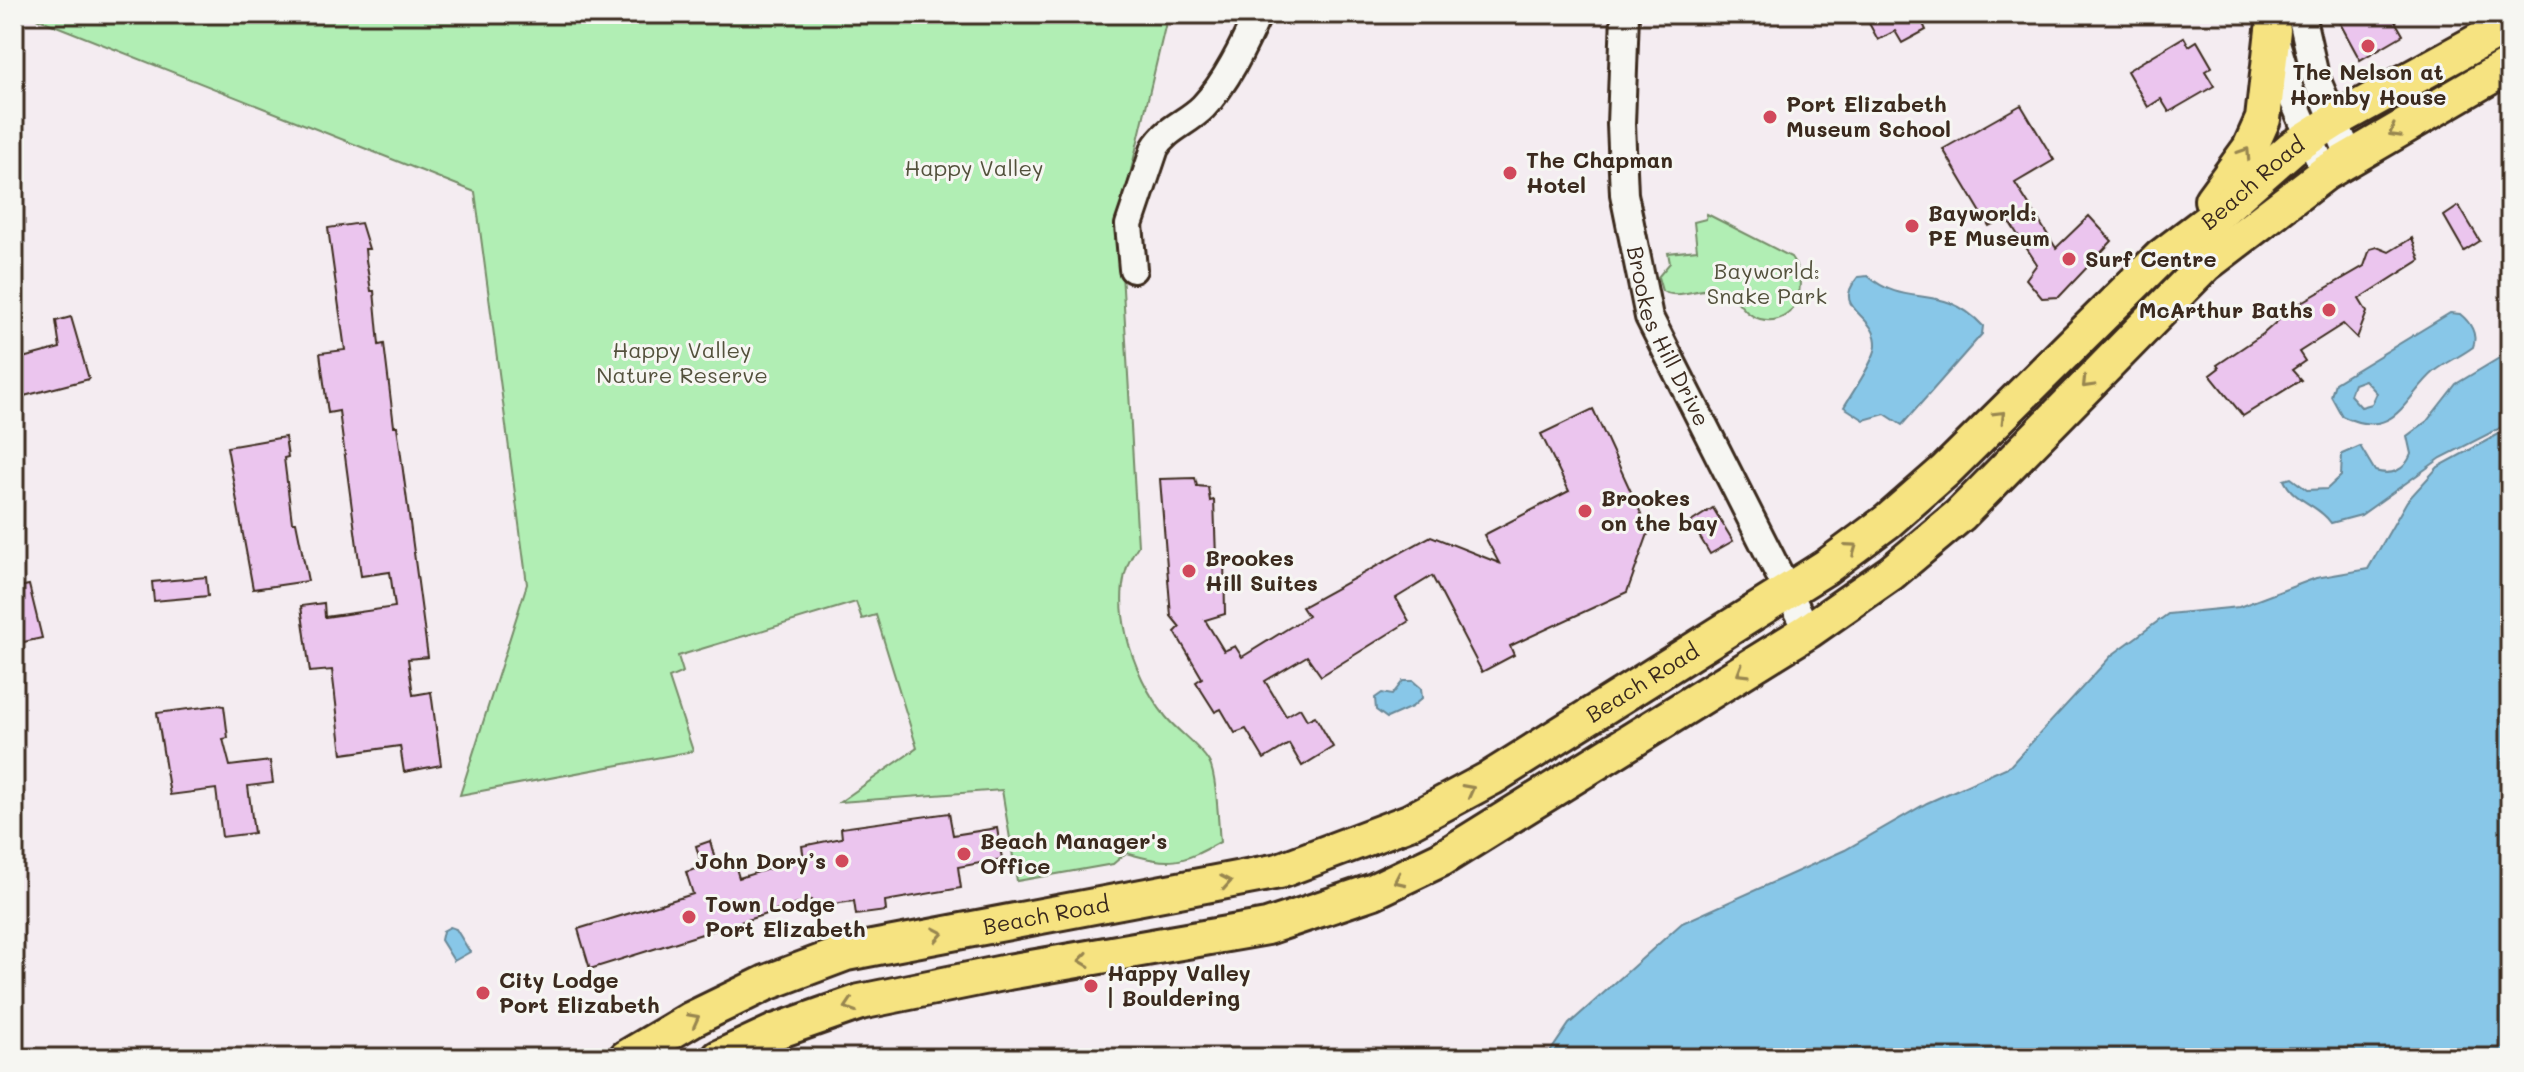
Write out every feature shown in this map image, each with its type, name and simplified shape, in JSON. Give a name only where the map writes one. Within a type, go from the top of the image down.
[{"type":"main road","points":[[2161,257],[2209,205],[2258,132],[2267,104],[2282,19]]},
{"type":"main road","name":"Beach Road","points":[[626,1058],[692,1019],[807,967],[846,953],[1279,871],[1409,822],[1491,778],[1826,567],[1916,498],[2161,257],[2323,128],[2510,24]]},
{"type":"main road","name":"Beach Road","points":[[719,1058],[777,1031],[860,1002],[1008,972],[1160,948],[1306,915],[1374,891],[1484,836],[1655,723],[1808,631],[1891,573],[1950,524],[2205,265],[2338,165],[2510,65]]},
{"type":"main road","points":[[2091,326],[2119,351]]},
{"type":"street","points":[[1133,269],[1129,225],[1155,148],[1161,138],[1196,113],[1214,93],[1258,14]]},
{"type":"street","name":"Brookes Hill Drive","points":[[1625,14],[1621,124],[1624,194],[1649,317],[1808,631]]},
{"type":"street","points":[[2282,19],[2285,76],[2323,128],[2338,165]]},
{"type":"green space","points":[[26,14],[1168,14],[1119,221],[1138,546],[1128,565],[1123,586],[1123,610],[1126,633],[1142,679],[1171,723],[1200,750],[1212,769],[1220,842],[1175,861],[1126,853],[1113,864],[1017,881],[1002,790],[840,802],[917,748],[876,615],[862,619],[856,602],[678,656],[683,672],[669,678],[693,751],[460,795],[527,584],[475,192]]},
{"type":"green space","name":"Bayworld: Snake Park","points":[[1707,214],[1791,257],[1800,278],[1800,290],[1792,310],[1784,317],[1773,320],[1754,317],[1722,290],[1676,294],[1662,291],[1658,277],[1670,263],[1668,253],[1697,250],[1694,222],[1706,219]]},
{"type":"water","points":[[1868,276],[1897,292],[1953,304],[1968,312],[1983,326],[1982,334],[1902,425],[1885,414],[1864,420],[1844,407],[1875,352],[1875,335],[1851,305],[1849,297],[1858,277]]},
{"type":"water","points":[[2450,313],[2460,314],[2472,329],[2473,347],[2435,371],[2398,413],[2387,420],[2360,423],[2342,416],[2331,396],[2335,383]],"holes":[[[2365,380],[2377,393],[2372,404],[2361,407],[2350,395],[2354,384]]]},
{"type":"water","points":[[2501,357],[2510,357],[2510,423],[2441,458],[2361,515],[2331,523],[2288,487],[2284,480],[2291,478],[2307,490],[2327,489],[2341,476],[2342,454],[2360,446],[2375,471],[2397,471],[2411,454],[2407,436],[2427,421],[2456,384]]},
{"type":"water","points":[[2510,428],[2510,1058],[1546,1058],[1569,1024],[1682,923],[1845,850],[1927,803],[2010,766],[2112,655],[2168,614],[2239,607],[2316,578],[2368,569],[2407,501],[2438,467]]},
{"type":"water","points":[[1403,681],[1413,681],[1421,688],[1422,698],[1412,707],[1387,718],[1376,710],[1375,698],[1382,693],[1392,695]]},
{"type":"water","points":[[450,927],[456,929],[470,952],[454,961],[441,940],[443,931]]},
{"type":"building","points":[[1864,14],[1926,14],[1920,17],[1926,30],[1902,43],[1895,31],[1878,40]]},
{"type":"building","name":"The Nelson at Hornby House","points":[[2335,14],[2391,14],[2403,35],[2360,60]]},
{"type":"building","points":[[2184,37],[2189,46],[2197,41],[2212,67],[2205,71],[2214,86],[2169,112],[2161,99],[2148,107],[2127,71]]},
{"type":"building","points":[[2021,105],[2054,160],[2015,183],[2056,248],[2089,216],[2112,241],[2059,297],[2042,298],[2026,279],[2037,264],[2006,217],[1989,226],[1943,149]]},
{"type":"building","points":[[2459,206],[2480,241],[2464,251],[2444,216]]},
{"type":"building","points":[[361,223],[369,249],[365,249],[366,260],[371,291],[374,291],[379,345],[384,344],[394,426],[397,426],[428,657],[408,659],[413,695],[431,692],[441,765],[404,772],[400,746],[342,754],[332,670],[310,672],[301,606],[324,603],[325,617],[395,607],[390,572],[361,576],[339,411],[328,413],[320,353],[345,350],[328,228]]},
{"type":"building","name":"McArthur Baths","points":[[2412,238],[2420,260],[2359,299],[2367,312],[2357,338],[2343,324],[2299,352],[2305,361],[2292,370],[2301,380],[2243,416],[2210,375],[2219,368],[2217,365],[2263,334],[2292,308],[2364,266],[2370,249],[2377,247],[2389,252]]},
{"type":"building","points":[[71,317],[89,379],[24,396],[15,360],[60,348],[56,321]]},
{"type":"building","points":[[1593,409],[1649,531],[1627,592],[1510,646],[1514,655],[1482,672],[1432,576],[1396,598],[1409,621],[1321,676],[1307,656],[1265,681],[1286,716],[1300,708],[1307,720],[1315,716],[1333,747],[1302,766],[1289,744],[1264,759],[1246,729],[1235,733],[1221,709],[1215,712],[1196,682],[1202,678],[1175,632],[1180,627],[1171,616],[1160,479],[1195,478],[1197,486],[1208,487],[1210,501],[1214,500],[1216,558],[1224,558],[1225,614],[1205,620],[1224,651],[1235,646],[1242,657],[1308,616],[1302,607],[1431,536],[1499,563],[1484,535],[1569,491],[1541,434]]},
{"type":"building","points":[[285,437],[288,457],[284,458],[292,522],[296,522],[308,581],[253,589],[227,447]]},
{"type":"building","points":[[1713,508],[1733,541],[1710,554],[1691,522]]},
{"type":"building","points":[[206,577],[208,596],[154,601],[152,582]]},
{"type":"building","points":[[29,585],[42,638],[19,643],[14,622],[14,588]]},
{"type":"building","points":[[224,706],[228,738],[223,739],[230,766],[270,761],[273,783],[248,786],[254,833],[222,837],[216,789],[170,795],[157,713]]},
{"type":"building","points":[[949,813],[953,835],[997,828],[1002,859],[958,867],[961,888],[885,901],[886,911],[856,915],[854,901],[813,907],[811,900],[590,969],[578,929],[693,894],[686,872],[702,867],[696,846],[710,841],[716,863],[733,858],[739,878],[804,858],[802,846],[842,838],[841,828]]},
{"type":"place","name":"The Nelson at Hornby House","points":[[2368,46]]},
{"type":"place","name":"Port Elizabeth Museum School","points":[[1770,117]]},
{"type":"place","name":"The Chapman Hotel","points":[[1510,173]]},
{"type":"place","name":"Bayworld: PE Museum","points":[[1912,226]]},
{"type":"place","name":"Surf Centre","points":[[2069,259]]},
{"type":"place","name":"McArthur Baths","points":[[2329,310]]},
{"type":"place","name":"Brookes on the bay","points":[[1585,511]]},
{"type":"place","name":"Brookes Hill Suites","points":[[1189,571]]},
{"type":"place","name":"Beach Manager's Office","points":[[964,854]]},
{"type":"place","name":"John Dory’s","points":[[842,861]]},
{"type":"place","name":"Town Lodge Port Elizabeth","points":[[689,917]]},
{"type":"place","name":"Happy Valley | Bouldering","points":[[1091,986]]},
{"type":"place","name":"City Lodge Port Elizabeth","points":[[483,993]]},
{"type":"park label","name":"Happy Valley","points":[[974,168]]},
{"type":"park label","name":"Happy Valley Nature Reserve","points":[[682,362]]}]
